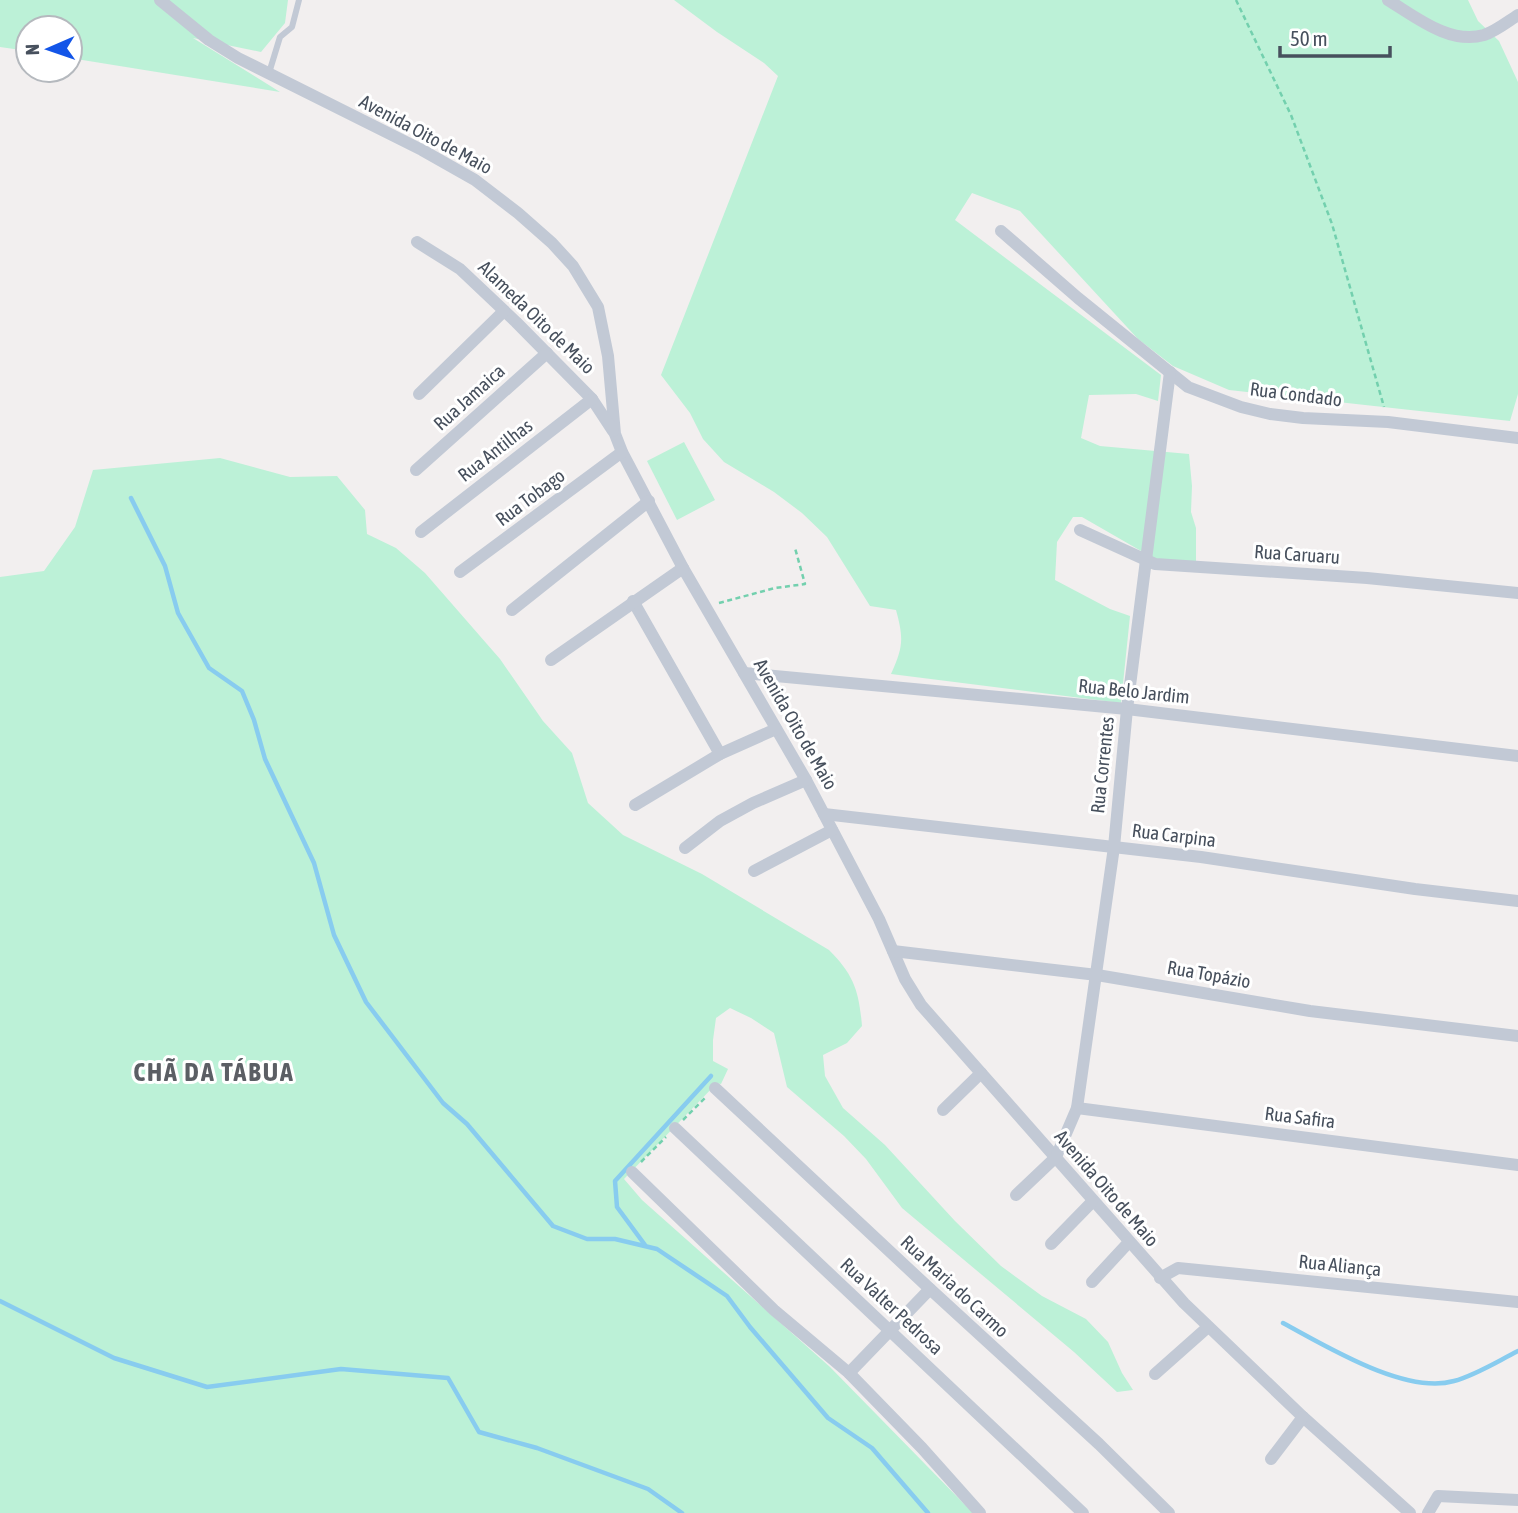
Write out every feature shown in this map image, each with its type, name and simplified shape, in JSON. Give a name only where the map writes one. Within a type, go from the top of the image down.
[{"type":"street","name":"Avenida Oito de Maio","points":[[160,0],[209,40],[475,180],[518,213],[573,266],[597,307],[608,356],[615,434],[622,452],[683,568],[806,780],[916,999],[1160,1278],[1303,1417],[1410,1513]]},
{"type":"street","points":[[1388,0],[1434,27],[1461,36],[1486,34],[1518,15]]},
{"type":"street","name":"Rua Condado","points":[[1001,231],[1078,298],[1195,390],[1241,407],[1270,414],[1388,422],[1518,438]]},
{"type":"street","name":"Alameda Oito de Maio","points":[[417,242],[460,269],[505,311],[592,398],[615,434]]},
{"type":"street","points":[[419,394],[505,311]]},
{"type":"street","name":"Rua Jamaica","points":[[416,470],[547,353]]},
{"type":"street","name":"Rua Correntes","points":[[1056,1157],[1077,1108],[1097,975],[1114,847],[1145,559],[1170,372]]},
{"type":"street","name":"Rua Antilhas","points":[[421,532],[592,398]]},
{"type":"street","name":"Rua Tobago","points":[[460,572],[622,452]]},
{"type":"street","points":[[512,610],[649,501]]},
{"type":"street","name":"Rua Caruaru","points":[[1080,530],[1156,564],[1367,578],[1518,593]]},
{"type":"street","points":[[551,660],[683,568]]},
{"type":"street","points":[[633,601],[720,754]]},
{"type":"street","name":"Rua Belo Jardim","points":[[744,673],[1127,709],[1518,756]]},
{"type":"street","points":[[635,805],[720,754],[776,729]]},
{"type":"street","points":[[685,848],[720,821],[752,803],[806,780]]},
{"type":"street","name":"Rua Carpina","points":[[824,814],[1201,857],[1415,889],[1518,901]]},
{"type":"street","points":[[754,871],[832,830]]},
{"type":"street","name":"Rua Topázio","points":[[893,951],[1097,975],[1310,1012],[1518,1036]]},
{"type":"street","points":[[943,1110],[981,1073]]},
{"type":"street","name":"Rua Maria do Carmo","points":[[715,1088],[1099,1444],[1169,1513]]},
{"type":"street","name":"Rua Safira","points":[[1077,1108],[1518,1165]]},
{"type":"street","name":"Rua Valter Pedrosa","points":[[675,1128],[1083,1513]]},
{"type":"street","points":[[1016,1195],[1056,1157]]},
{"type":"street","points":[[632,1172],[774,1310],[849,1373],[980,1513]]},
{"type":"street","points":[[1051,1244],[1092,1202]]},
{"type":"street","points":[[1092,1282],[1129,1242]]},
{"type":"street","name":"Rua Aliança","points":[[1160,1278],[1178,1268],[1518,1302]]},
{"type":"street","points":[[849,1373],[930,1289]]},
{"type":"street","points":[[1155,1374],[1209,1327]]},
{"type":"street","points":[[1271,1459],[1303,1417]]},
{"type":"street","points":[[1428,1513],[1438,1496],[1518,1500]]},
{"type":"lane","points":[[269,73],[280,37],[292,27],[299,0]]},
{"type":"path","points":[[1236,0],[1290,115],[1332,225],[1388,422]]},
{"type":"path","points":[[706,608],[775,588],[805,584],[795,548]]},
{"type":"green space","points":[[0,0],[288,0],[285,23],[261,52],[193,38],[280,92],[84,60],[84,14],[14,14],[14,49],[0,47]]},
{"type":"green space","points":[[674,0],[1468,0],[1478,21],[1499,41],[1518,82],[1518,394],[1510,421],[1229,390],[1173,366],[1138,339],[1020,211],[972,193],[955,220],[1161,375],[1158,401],[1136,394],[1089,395],[1081,438],[1100,446],[1189,454],[1191,512],[1196,528],[1196,562],[1155,559],[1082,517],[1073,517],[1057,542],[1055,580],[1110,609],[1130,616],[1121,703],[891,674],[901,643],[896,610],[870,606],[827,537],[802,513],[774,492],[724,462],[703,439],[690,413],[661,375],[778,76],[764,63]]},
{"type":"green space","points":[[684,442],[715,500],[677,520],[647,461]]},
{"type":"green space","points":[[220,458],[290,477],[337,476],[365,510],[367,534],[396,548],[425,573],[500,659],[543,721],[572,753],[588,803],[623,835],[702,874],[829,950],[854,984],[862,1026],[847,1043],[823,1055],[825,1076],[843,1108],[885,1145],[1001,1266],[1042,1296],[1086,1319],[1108,1342],[1133,1390],[1117,1392],[1074,1352],[902,1208],[866,1159],[844,1136],[787,1087],[774,1033],[730,1008],[716,1018],[713,1040],[713,1061],[728,1069],[721,1084],[717,1083],[624,1179],[642,1200],[830,1367],[973,1513],[0,1513],[0,577],[44,571],[75,527],[93,470]]},
{"type":"waterway","points":[[131,498],[165,566],[178,613],[209,668],[242,691],[265,759],[314,863],[334,935],[366,1002],[443,1103],[467,1124],[553,1226],[587,1239],[615,1239],[657,1249],[727,1296],[828,1418],[872,1448],[928,1513]]},
{"type":"waterway","points":[[645,1245],[617,1207],[615,1181],[711,1076]]},
{"type":"waterway","points":[[0,1301],[114,1358],[207,1387],[341,1369],[448,1378],[479,1432],[537,1448],[648,1489],[682,1513]]},
{"type":"waterway","points":[[1283,1323],[1366,1366],[1413,1381],[1454,1381],[1479,1372],[1518,1351]]},
{"type":"district","name":"CHÃ DA TÁBUA","points":[[214,1072]]}]
